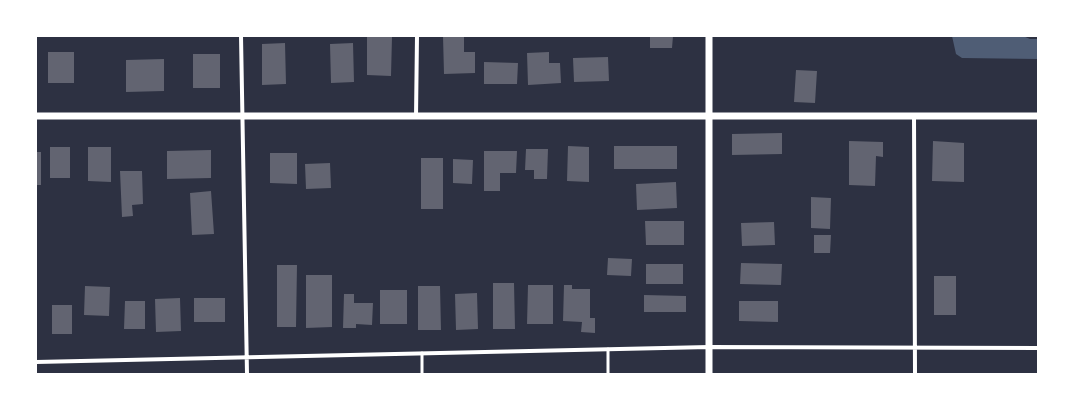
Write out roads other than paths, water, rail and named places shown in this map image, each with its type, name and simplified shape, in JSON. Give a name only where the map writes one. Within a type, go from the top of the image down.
[{"type":"street","points":[[241,36],[247,374]]},
{"type":"street","points":[[416,117],[417,36]]},
{"type":"street","points":[[709,36],[709,374]]},
{"type":"street","points":[[36,116],[50,118],[243,116],[1038,116]]},
{"type":"street","points":[[914,116],[915,374]]},
{"type":"street","points":[[36,121],[50,118]]},
{"type":"street","points":[[36,362],[247,356],[709,347],[1038,348]]},
{"type":"lane","points":[[608,349],[608,374]]},
{"type":"lane","points":[[422,353],[422,374]]},
{"type":"water","points":[[952,36],[1023,36],[1030,39],[1038,39],[1038,59],[962,58],[956,54]]}]
